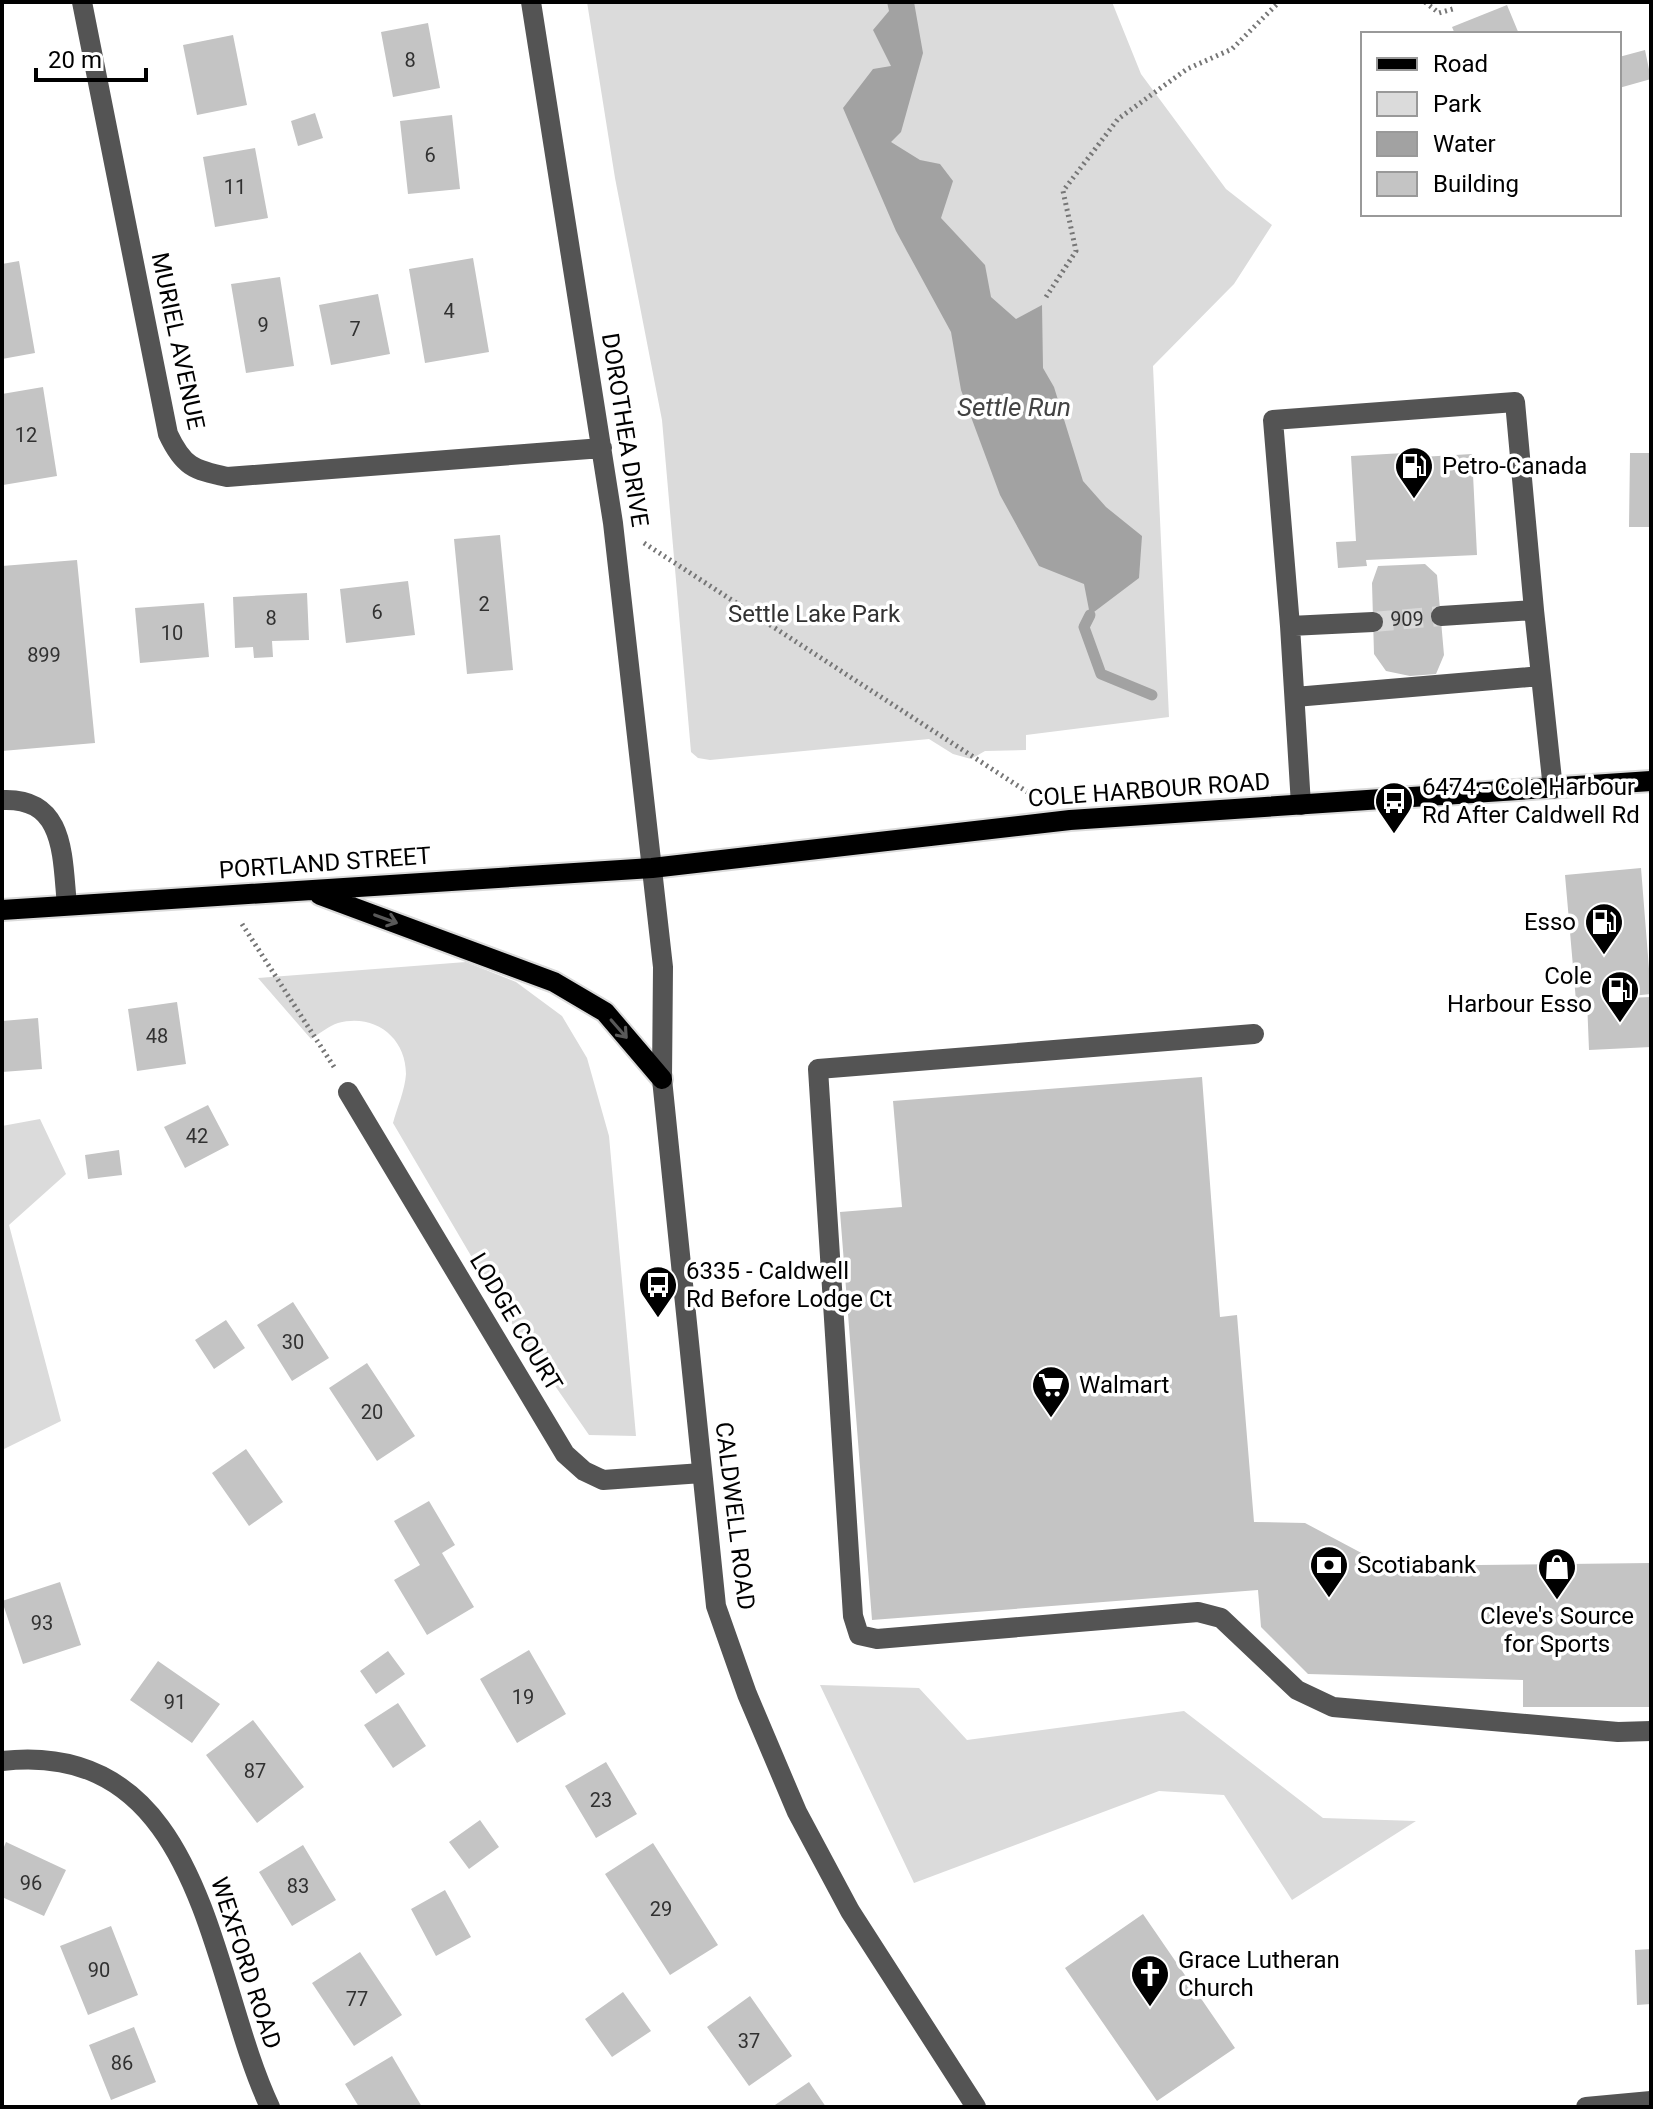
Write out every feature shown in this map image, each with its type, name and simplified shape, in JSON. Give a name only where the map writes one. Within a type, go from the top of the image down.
[{"type":"main road","name":"COLE HARBOUR ROAD","points":[[652,868],[1070,820],[1651,781]]},
{"type":"main road","name":"PORTLAND STREET","points":[[2,910],[222,895],[313,893],[652,868]]},
{"type":"main road","points":[[313,893],[554,982],[605,1012],[662,1079]]},
{"type":"street","name":"MURIEL AVENUE","points":[[82,2],[168,434],[178,455],[195,470],[227,477],[602,448]]},
{"type":"street","name":"DOROTHEA DRIVE","points":[[531,2],[613,523],[652,868]]},
{"type":"street","points":[[1301,805],[1273,420],[1515,402],[1553,789]]},
{"type":"street","points":[[1441,616],[1534,610]]},
{"type":"street","points":[[1290,626],[1373,622]]},
{"type":"street","points":[[1295,697],[1541,676]]},
{"type":"street","points":[[2,800],[22,799],[46,811],[61,842],[67,905]]},
{"type":"street","name":"CALDWELL ROAD","points":[[652,868],[663,967],[662,1079],[716,1606],[747,1694],[797,1812],[850,1911],[976,2107]]},
{"type":"street","points":[[1254,1034],[818,1069],[853,1616],[859,1635],[877,1639],[1198,1612],[1221,1618],[1297,1690],[1333,1707],[1618,1732],[1651,1731]]},
{"type":"street","name":"LODGE COURT","points":[[348,1092],[565,1454],[584,1471],[603,1480],[702,1473]]},
{"type":"street","name":"WEXFORD ROAD","points":[[2,1761],[53,1760],[81,1768],[132,1798],[155,1820],[185,1862],[201,1897],[252,2069],[270,2107]]},
{"type":"street","points":[[1586,2107],[1651,2101]]},
{"type":"path","points":[[1046,297],[1076,251],[1063,191],[1118,119],[1187,69],[1232,49],[1279,2]]},
{"type":"path","points":[[1425,2],[1439,13],[1456,8]]},
{"type":"path","points":[[613,523],[1070,820]]},
{"type":"path","points":[[222,895],[313,1031],[348,1092]]},
{"type":"green space","name":"Settle Lake Park","points":[[587,2],[1112,2],[1141,74],[1226,189],[1272,225],[1234,284],[1153,366],[1169,717],[1026,735],[1026,750],[985,751],[971,759],[953,754],[929,739],[710,760],[698,758],[691,752],[662,420],[615,178]]},
{"type":"green space","points":[[466,962],[516,982],[562,1016],[587,1058],[609,1136],[636,1436],[589,1435],[504,1312],[393,1123],[406,1074],[405,1061],[394,1039],[375,1025],[351,1021],[335,1024],[311,1039],[258,978]]},
{"type":"green space","points":[[40,1119],[66,1174],[9,1225],[61,1421],[2,1450],[2,1126]]},
{"type":"green space","points":[[820,1685],[919,1688],[967,1740],[1184,1711],[1323,1818],[1416,1821],[1292,1900],[1224,1795],[1159,1791],[914,1883]]},
{"type":"water","name":"Settle Run","points":[[887,2],[914,2],[923,53],[901,132],[891,142],[920,160],[940,164],[953,181],[941,218],[985,265],[991,297],[1016,319],[1042,305],[1043,368],[1054,387],[1083,481],[1106,507],[1142,536],[1139,578],[1090,615],[1084,584],[1039,566],[1000,495],[961,390],[951,332],[896,231],[843,108],[873,69],[891,66],[873,30],[889,11]]},
{"type":"building","points":[[1507,5],[1518,32],[1454,32],[1452,27]]},
{"type":"building","points":[[428,23],[440,88],[393,97],[381,32]]},
{"type":"building","points":[[233,35],[247,105],[197,115],[183,45]]},
{"type":"building","points":[[1645,50],[1651,79],[1621,87],[1621,56]]},
{"type":"building","points":[[315,113],[323,138],[298,146],[291,121]]},
{"type":"building","points":[[452,115],[460,189],[408,194],[400,121]]},
{"type":"building","points":[[255,148],[268,218],[215,227],[203,157]]},
{"type":"building","points":[[473,258],[489,352],[425,363],[409,269]]},
{"type":"building","points":[[19,261],[35,353],[2,359],[2,264]]},
{"type":"building","points":[[280,277],[294,366],[246,373],[231,284]]},
{"type":"building","points":[[378,294],[390,354],[331,365],[319,305]]},
{"type":"building","points":[[43,387],[57,476],[3,485],[2,394]]},
{"type":"building","name":"Petro-Canada","points":[[1404,453],[1404,458],[1472,454],[1477,555],[1366,560],[1367,566],[1338,568],[1336,542],[1356,541],[1351,456]]},
{"type":"building","points":[[1630,453],[1651,453],[1651,527],[1629,527]]},
{"type":"building","points":[[500,535],[513,670],[467,674],[454,539]]},
{"type":"building","points":[[77,560],[95,743],[2,751],[2,566]]},
{"type":"building","points":[[1425,564],[1437,575],[1444,655],[1436,674],[1410,676],[1386,671],[1374,654],[1372,583],[1378,566]]},
{"type":"building","points":[[408,581],[415,635],[346,643],[340,589]]},
{"type":"building","points":[[307,593],[309,640],[272,641],[273,657],[254,658],[253,647],[235,648],[233,597]]},
{"type":"building","points":[[204,603],[209,657],[140,663],[135,608]]},
{"type":"building","points":[[1641,868],[1651,994],[1601,999],[1651,997],[1651,1047],[1589,1050],[1587,1000],[1576,1001],[1565,875]]},
{"type":"building","points":[[177,1002],[186,1064],[137,1071],[128,1009]]},
{"type":"building","points":[[38,1018],[42,1069],[2,1072],[2,1021]]},
{"type":"building","name":"Walmart","points":[[1202,1077],[1220,1317],[1237,1315],[1254,1522],[1305,1523],[1386,1566],[1651,1563],[1651,1707],[1523,1707],[1523,1680],[1308,1674],[1261,1627],[1258,1590],[872,1620],[840,1212],[902,1207],[893,1101]]},
{"type":"building","points":[[208,1105],[229,1145],[185,1168],[164,1127]]},
{"type":"building","points":[[119,1150],[122,1175],[88,1179],[85,1155]]},
{"type":"building","points":[[293,1302],[329,1358],[292,1381],[257,1325]]},
{"type":"building","points":[[226,1320],[245,1348],[214,1369],[195,1340]]},
{"type":"building","points":[[367,1363],[415,1436],[377,1461],[329,1388]]},
{"type":"building","points":[[246,1449],[283,1502],[249,1526],[212,1473]]},
{"type":"building","points":[[429,1501],[455,1545],[442,1553],[474,1607],[427,1635],[394,1580],[420,1565],[394,1521]]},
{"type":"building","points":[[60,1582],[81,1645],[23,1664],[2,1601]]},
{"type":"building","points":[[529,1650],[566,1714],[517,1743],[480,1679]]},
{"type":"building","points":[[388,1651],[405,1674],[376,1694],[360,1671]]},
{"type":"building","points":[[158,1661],[220,1704],[192,1743],[130,1700]]},
{"type":"building","points":[[398,1703],[426,1746],[393,1768],[364,1725]]},
{"type":"building","points":[[253,1720],[304,1787],[257,1823],[206,1755]]},
{"type":"building","points":[[606,1762],[637,1814],[596,1838],[565,1786]]},
{"type":"building","points":[[480,1820],[499,1847],[469,1869],[449,1842]]},
{"type":"building","points":[[6,1842],[66,1870],[44,1916],[2,1897],[2,1852]]},
{"type":"building","points":[[653,1843],[718,1945],[670,1975],[605,1874]]},
{"type":"building","points":[[303,1845],[336,1900],[292,1926],[259,1872]]},
{"type":"building","points":[[445,1890],[471,1937],[436,1956],[411,1909]]},
{"type":"building","name":"Grace Lutheran Church","points":[[1143,1914],[1235,2048],[1157,2101],[1065,1968]]},
{"type":"building","points":[[111,1926],[138,1995],[88,2015],[60,1946]]},
{"type":"building","points":[[1651,1949],[1651,2004],[1637,2005],[1635,1950]]},
{"type":"building","points":[[360,1952],[402,2015],[354,2046],[312,1983]]},
{"type":"building","points":[[623,1992],[651,2031],[612,2057],[585,2019]]},
{"type":"building","points":[[750,1996],[792,2056],[749,2086],[707,2027]]},
{"type":"building","points":[[134,2027],[156,2082],[111,2100],[89,2045]]},
{"type":"building","points":[[392,2056],[422,2107],[359,2107],[345,2084]]},
{"type":"building","points":[[809,2082],[826,2107],[772,2107]]},
{"type":"waterway","name":"Settle Run","points":[[1090,615],[1084,627],[1101,674],[1152,695]]},
{"type":"tunnel","points":[[1373,622],[1441,616]]},
{"type":"place","name":"Petro-Canada","points":[[1414,500]]},
{"type":"place","name":"6474 - Cole Harbour Rd After Caldwell Rd","points":[[1394,835]]},
{"type":"place","name":"Esso","points":[[1604,956]]},
{"type":"place","name":"Cole Harbour Esso","points":[[1620,1024]]},
{"type":"place","name":"6335 - Caldwell Rd Before Lodge Ct","points":[[658,1319]]},
{"type":"place","name":"Walmart","points":[[1051,1419]]},
{"type":"place","name":"Scotiabank","points":[[1329,1599]]},
{"type":"place","name":"Cleve's Source for Sports","points":[[1557,1601]]},
{"type":"place","name":"Grace Lutheran Church","points":[[1150,2008]]}]
